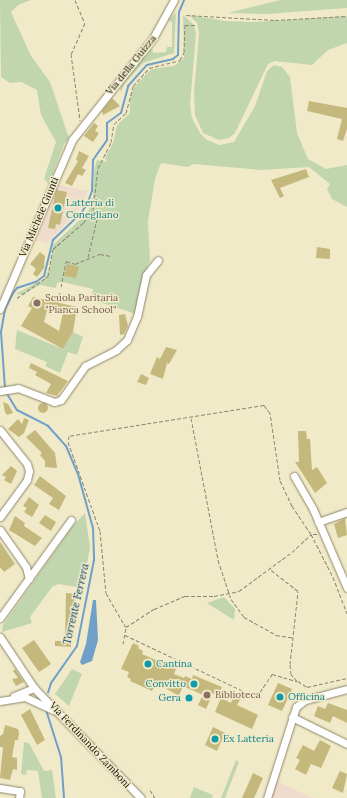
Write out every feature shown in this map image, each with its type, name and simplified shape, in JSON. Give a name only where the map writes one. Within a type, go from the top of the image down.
[{"type":"street","name":"Via della Guizza","points":[[81,126],[153,38],[174,0]]},
{"type":"street","name":"Via Michele Giunti","points":[[0,309],[66,152],[81,126]]},
{"type":"street","points":[[3,390],[22,389],[54,402],[61,400],[85,366],[116,350],[127,340],[137,317],[146,275],[158,260]]},
{"type":"street","points":[[0,430],[27,464],[29,471],[26,480],[0,517]]},
{"type":"street","points":[[294,476],[323,532],[347,588]]},
{"type":"street","points":[[318,522],[347,512]]},
{"type":"street","points":[[0,618],[71,520]]},
{"type":"street","points":[[0,530],[26,567],[29,579]]},
{"type":"street","points":[[0,637],[34,690]]},
{"type":"street","points":[[267,798],[296,707],[303,701],[347,689]]},
{"type":"street","points":[[34,690],[28,694],[31,699],[58,714]]},
{"type":"street","points":[[3,701],[34,690]]},
{"type":"street","name":"Via Ferdinando Zamboni","points":[[34,690],[141,798]]},
{"type":"street","points":[[3,701],[31,699]]},
{"type":"street","points":[[292,717],[347,744]]},
{"type":"street","points":[[0,788],[20,791],[19,798]]},
{"type":"path","points":[[75,0],[85,23],[71,57],[81,126]]},
{"type":"path","points":[[186,15],[275,20],[347,16]]},
{"type":"path","points":[[17,298],[48,276],[53,249],[83,223],[92,210],[99,164],[111,142],[114,124],[126,112],[133,86],[149,68],[180,60],[184,52],[185,25],[196,25]]},
{"type":"path","points":[[88,258],[99,211]]},
{"type":"path","points":[[61,287],[66,261],[75,264],[100,254],[111,256]]},
{"type":"path","points":[[57,302],[60,292]]},
{"type":"path","points":[[126,627],[106,593],[100,531],[68,442],[69,436],[191,417],[260,404],[267,408],[280,480],[292,506],[310,534],[333,576],[347,613]]},
{"type":"path","points":[[191,417],[218,560],[229,594],[244,617],[276,635],[294,638]]},
{"type":"path","points":[[123,644],[126,627],[154,608],[179,598],[229,594],[249,586],[303,543],[310,534],[323,532]]},
{"type":"path","points":[[270,569],[298,592],[290,670],[297,681]]},
{"type":"path","points":[[124,634],[254,696],[260,692],[272,674],[297,681],[307,687],[347,678]]},
{"type":"path","points":[[150,790],[155,798]]},
{"type":"shaded area","points":[[56,184],[88,191],[83,205],[47,244],[33,239]]},
{"type":"shaded area","points":[[276,781],[313,798],[271,798]]},
{"type":"green space","points":[[0,0],[31,0],[18,5],[11,12],[31,56],[50,82],[69,138],[64,144],[49,184],[44,179],[56,142],[41,115],[37,90],[21,82],[10,83],[1,77]]},
{"type":"green space","points":[[280,0],[347,0],[347,8],[267,14],[228,13]]},
{"type":"green space","points":[[176,13],[174,53],[143,63],[124,84],[121,92],[119,85],[152,48],[153,53],[166,52],[167,47],[172,47],[172,22],[168,20]]},
{"type":"green space","points":[[183,15],[194,25],[196,34],[190,105],[192,118],[200,133],[207,140],[219,145],[234,142],[255,106],[267,71],[274,65],[282,67],[290,77],[297,133],[308,159],[326,169],[347,165],[347,207],[332,199],[327,189],[330,184],[309,167],[261,170],[193,164],[188,167],[161,163],[155,179],[148,221],[150,261],[144,274],[136,314],[96,301],[97,296],[92,295],[93,289],[62,282],[57,283],[56,288],[40,285],[22,295],[16,294],[44,279],[50,267],[53,245],[88,212],[93,197],[94,171],[97,160],[107,162],[105,158],[113,143],[117,125],[130,113],[130,97],[134,87],[151,69],[174,66],[184,58]]},
{"type":"green space","points":[[189,15],[226,21],[253,22],[347,16],[347,43],[328,50],[312,65],[275,61],[268,64],[235,133],[229,138],[219,140],[203,133],[195,115],[194,92],[199,33],[197,23]]},
{"type":"green space","points":[[17,330],[63,349],[73,332],[83,337],[77,355],[68,352],[60,373],[45,366],[47,362],[15,349]]},
{"type":"green space","points":[[85,513],[90,547],[83,588],[58,584],[52,587],[30,617],[32,623],[2,632],[3,625],[73,526]]},
{"type":"green space","points":[[224,597],[235,609],[234,620],[207,603]]},
{"type":"green space","points":[[72,669],[82,674],[69,706],[55,694]]},
{"type":"green space","points":[[24,742],[29,743],[44,771],[52,770],[56,798],[42,798],[38,771],[27,770],[26,775],[21,774]]},
{"type":"green space","points":[[236,760],[239,762],[225,798],[221,798]]},
{"type":"green space","points":[[194,787],[213,795],[212,798],[190,798]]},
{"type":"water","points":[[93,600],[96,600],[98,640],[92,661],[82,665],[80,662],[86,644]]},
{"type":"building","points":[[112,98],[120,106],[103,115],[102,111]]},
{"type":"building","points":[[309,101],[347,108],[347,129],[343,141],[337,139],[342,119],[307,111]]},
{"type":"building","points":[[94,123],[98,126],[95,131],[99,133],[93,142],[84,136]]},
{"type":"building","points":[[79,151],[89,156],[82,168],[86,170],[82,176],[78,174],[72,186],[65,183],[78,161],[76,160]]},
{"type":"building","points":[[306,169],[309,177],[280,188],[284,196],[280,198],[271,180]]},
{"type":"building","name":"Latteria di Conegliano","points":[[56,190],[67,192],[60,225],[56,224],[55,229],[48,228]]},
{"type":"building","points":[[317,247],[330,249],[330,259],[316,258]]},
{"type":"building","points":[[40,252],[45,256],[44,268],[37,277],[33,274],[36,269],[30,264]]},
{"type":"building","points":[[67,264],[79,267],[76,278],[64,276]]},
{"type":"building","points":[[33,297],[77,307],[73,332],[63,349],[21,326],[32,308],[28,306]],"holes":[[[47,310],[63,313],[59,331],[44,322]]]},
{"type":"building","points":[[125,314],[128,326],[124,334],[120,335],[119,315]]},
{"type":"building","points":[[166,347],[177,350],[169,364],[167,363],[163,379],[150,374],[157,357],[160,359]]},
{"type":"building","points":[[31,363],[68,381],[57,396],[46,393],[51,384],[35,375],[37,372],[29,368]]},
{"type":"building","points":[[141,374],[149,378],[146,385],[137,382]]},
{"type":"building","points":[[3,402],[8,404],[13,413],[7,415]]},
{"type":"building","points":[[41,403],[45,403],[47,404],[47,412],[41,413],[38,410],[38,406]]},
{"type":"building","points":[[24,418],[29,420],[24,433],[19,437],[8,429],[18,419],[22,424]]},
{"type":"building","points":[[35,430],[55,453],[57,468],[45,467],[45,461],[40,455],[42,453],[26,437]]},
{"type":"building","points":[[298,431],[306,431],[307,439],[310,439],[312,470],[317,467],[327,483],[315,493],[295,462],[299,462]]},
{"type":"building","points":[[11,466],[17,471],[11,484],[4,480],[6,477],[2,475]]},
{"type":"building","points":[[40,476],[66,496],[59,510],[49,504],[53,498],[34,485]]},
{"type":"building","points":[[29,497],[39,505],[32,517],[24,512],[27,508],[23,506]]},
{"type":"building","points":[[45,515],[56,522],[51,531],[39,523]]},
{"type":"building","points":[[15,516],[25,523],[24,526],[42,538],[35,546],[9,530]]},
{"type":"building","points":[[345,518],[347,535],[338,538],[334,524]]},
{"type":"building","points":[[0,542],[15,564],[4,572],[0,567]]},
{"type":"building","points":[[66,593],[75,594],[71,647],[55,646],[55,641],[65,641]]},
{"type":"building","points":[[34,640],[51,664],[39,672],[22,648]]},
{"type":"building","points":[[133,643],[139,646],[138,648],[143,651],[142,654],[176,669],[174,674],[192,679],[193,675],[222,687],[218,695],[213,693],[206,709],[198,705],[203,695],[183,686],[179,696],[156,683],[152,691],[130,681],[131,679],[127,677],[129,672],[121,669]]},
{"type":"building","points":[[15,669],[24,682],[16,686],[12,679],[18,678],[13,671]]},
{"type":"building","name":"Officina","points":[[278,683],[292,689],[282,711],[268,705]]},
{"type":"building","points":[[234,695],[241,698],[237,705],[258,715],[252,729],[215,712],[221,698],[231,703]]},
{"type":"building","points":[[328,703],[347,710],[347,723],[333,716],[330,723],[314,716],[318,706],[325,709]]},
{"type":"building","points":[[30,709],[45,740],[37,745],[21,715]]},
{"type":"building","points":[[5,725],[18,729],[19,733],[18,740],[15,740],[12,757],[17,758],[17,770],[13,769],[10,780],[0,778],[3,747],[0,747],[0,736],[3,734]]},
{"type":"building","name":"Ex Latteria","points":[[213,727],[225,733],[217,751],[205,745]]},
{"type":"building","points":[[320,740],[331,746],[321,768],[311,764],[306,775],[295,769],[300,760],[296,758],[303,745],[314,751]]},
{"type":"building","points":[[340,771],[347,774],[343,793],[332,788]]},
{"type":"building","points":[[253,773],[263,778],[254,798],[242,798]]},
{"type":"waterway","name":"Torrente Ferrera","points":[[5,388],[1,332],[5,309],[17,288],[36,282],[44,276],[53,240],[82,212],[88,202],[92,191],[93,160],[107,140],[107,123],[121,113],[128,86],[147,65],[173,59],[178,55],[179,12],[184,0]]},
{"type":"waterway","name":"Torrente Ferrera","points":[[6,392],[17,410],[48,426],[66,446],[78,474],[93,528],[94,560],[77,646],[51,683],[48,693]]},
{"type":"waterway","name":"Torrente Ferrera","points":[[46,710],[61,757],[64,798]]},
{"type":"place","name":"Latteria di Conegliano","points":[[58,208]]},
{"type":"place","name":"Scuola Paritaria \"Pianca School\"","points":[[37,303]]},
{"type":"place","name":"Cantina","points":[[148,664]]},
{"type":"place","name":"Convitto","points":[[194,684]]},
{"type":"place","name":"Biblioteca","points":[[207,695]]},
{"type":"place","name":"Officina","points":[[280,697]]},
{"type":"place","name":"Gera","points":[[189,698]]},
{"type":"place","name":"Ex Latteria","points":[[215,739]]}]
